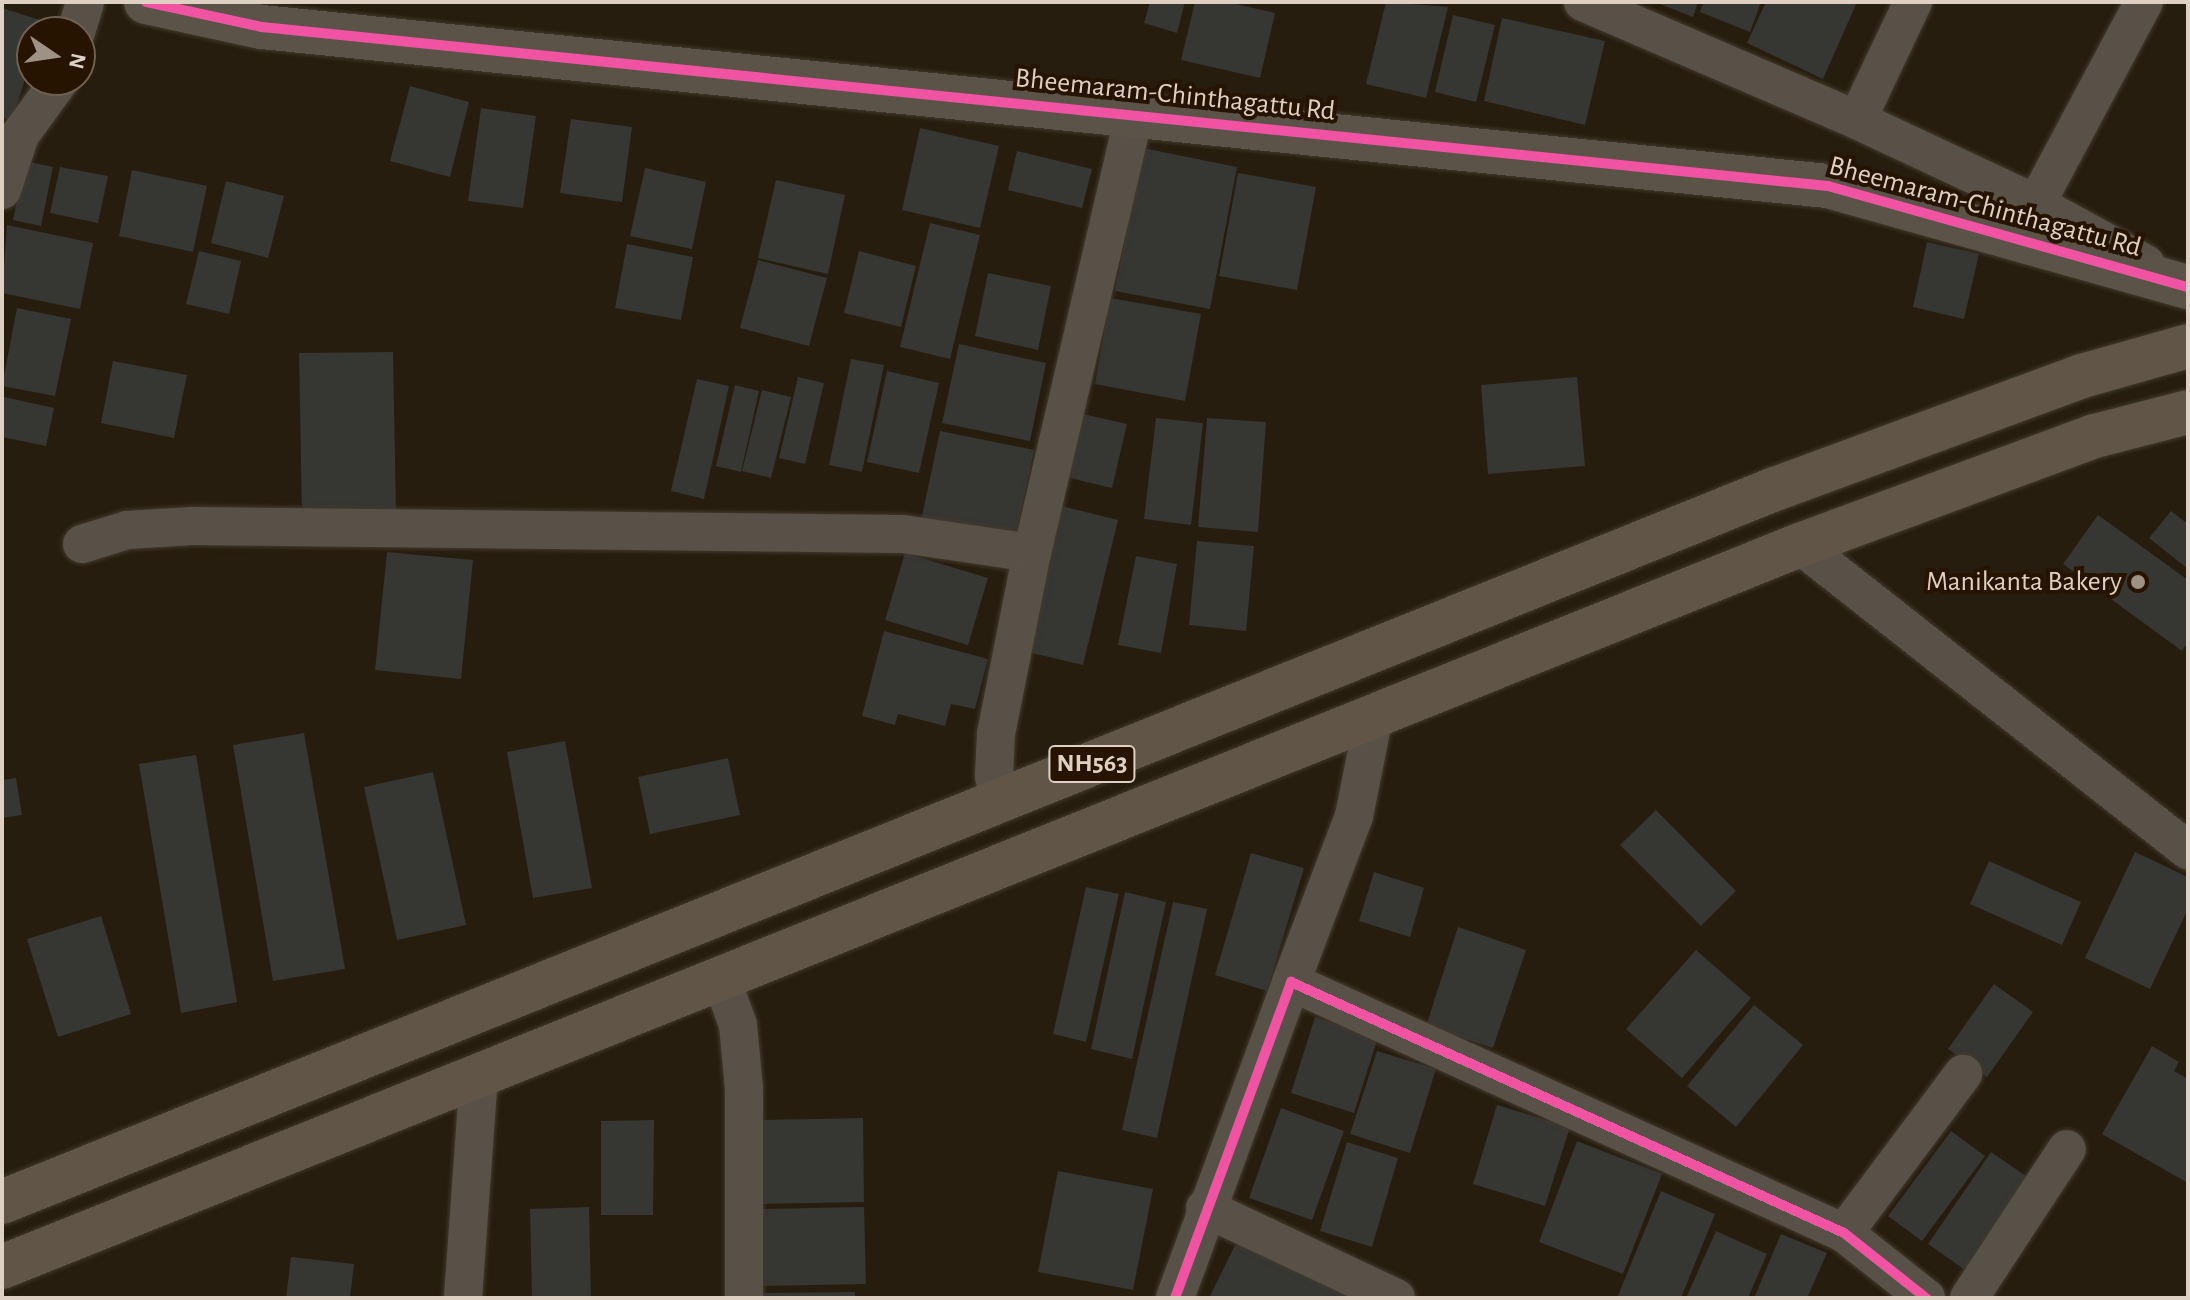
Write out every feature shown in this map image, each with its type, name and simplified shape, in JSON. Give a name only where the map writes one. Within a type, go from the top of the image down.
[{"type":"highway","name":"NH563","points":[[2,1202],[1914,436],[2082,376],[2188,346]]},
{"type":"highway","name":"NH563","points":[[2,1267],[1800,545],[2095,436],[2188,412]]},
{"type":"street","name":"Bheemaram-Chinthagattu Rd","points":[[146,2],[262,27],[1828,186],[2187,284]]},
{"type":"street","points":[[1857,120],[1913,2]]},
{"type":"street","points":[[2036,204],[2144,2]]},
{"type":"street","points":[[1589,3],[1857,120],[2036,204],[2187,284]]},
{"type":"street","points":[[2,190],[20,135],[48,96]]},
{"type":"street","points":[[1001,801],[994,776],[996,734],[1032,553],[1134,115]]},
{"type":"street","points":[[82,544],[127,530],[256,527],[903,534],[1032,553]]},
{"type":"street","points":[[1800,545],[2188,850]]},
{"type":"street","points":[[1175,1298],[1205,1208],[1354,816],[1374,716]]},
{"type":"street","points":[[721,978],[738,1025],[744,1089],[744,1298]]},
{"type":"street","points":[[1291,982],[1844,1233],[1926,1298]]},
{"type":"street","points":[[1844,1233],[1963,1074]]},
{"type":"street","points":[[463,1298],[479,1076]]},
{"type":"street","points":[[1969,1298],[2067,1149]]},
{"type":"street","points":[[1205,1208],[1396,1298]]},
{"type":"building","points":[[1150,2],[1185,2],[1177,33],[1144,23]]},
{"type":"building","points":[[1195,2],[1227,2],[1275,13],[1260,78],[1181,60]]},
{"type":"building","points":[[1386,2],[1448,7],[1426,98],[1366,84]]},
{"type":"building","points":[[1655,2],[1698,2],[1693,17]]},
{"type":"building","points":[[1704,2],[1761,2],[1750,32],[1700,12]]},
{"type":"building","points":[[1766,2],[1857,2],[1823,79],[1747,43]]},
{"type":"building","points":[[2,8],[27,16],[16,16],[16,96],[20,96],[12,121],[2,117]]},
{"type":"building","points":[[1453,15],[1495,25],[1476,102],[1435,92]]},
{"type":"building","points":[[1502,18],[1605,41],[1585,125],[1484,101]]},
{"type":"building","points":[[410,86],[469,102],[450,177],[390,161]]},
{"type":"building","points":[[481,108],[536,116],[523,208],[468,201]]},
{"type":"building","points":[[571,119],[632,127],[622,202],[560,193]]},
{"type":"building","points":[[920,128],[999,146],[980,228],[902,210]]},
{"type":"building","points":[[1143,148],[1237,167],[1210,309],[1115,291]]},
{"type":"building","points":[[1017,151],[1092,169],[1082,208],[1008,190]]},
{"type":"building","points":[[25,161],[53,167],[41,226],[13,220]]},
{"type":"building","points":[[60,167],[108,176],[98,223],[50,213]]},
{"type":"building","points":[[645,168],[706,182],[692,249],[630,236]]},
{"type":"building","points":[[132,170],[207,186],[193,252],[119,236]]},
{"type":"building","points":[[1238,173],[1316,187],[1297,290],[1219,276]]},
{"type":"building","points":[[776,180],[845,195],[828,274],[758,258]]},
{"type":"building","points":[[226,181],[284,196],[268,258],[211,243]]},
{"type":"building","points":[[930,223],[980,235],[950,359],[900,347]]},
{"type":"building","points":[[7,225],[93,243],[80,309],[2,293]]},
{"type":"building","points":[[1927,242],[1979,254],[1964,319],[1913,307]]},
{"type":"building","points":[[627,244],[693,257],[681,320],[615,308]]},
{"type":"building","points":[[199,251],[241,261],[229,314],[186,304]]},
{"type":"building","points":[[859,251],[916,266],[901,327],[844,313]]},
{"type":"building","points":[[758,260],[827,278],[809,346],[740,328]]},
{"type":"building","points":[[988,273],[1051,286],[1038,350],[975,336]]},
{"type":"building","points":[[1110,298],[1201,314],[1185,401],[1095,384]]},
{"type":"building","points":[[17,308],[71,319],[55,396],[2,386]]},
{"type":"building","points":[[959,344],[1046,363],[1030,441],[942,423]]},
{"type":"building","points":[[393,352],[396,511],[302,513],[299,353]]},
{"type":"building","points":[[851,359],[884,365],[862,472],[829,465]]},
{"type":"building","points":[[113,361],[187,375],[174,438],[101,423]]},
{"type":"building","points":[[887,371],[939,383],[919,473],[867,462]]},
{"type":"building","points":[[798,377],[824,383],[805,464],[779,458]]},
{"type":"building","points":[[1577,377],[1585,466],[1488,474],[1481,385]]},
{"type":"building","points":[[697,379],[729,386],[704,499],[671,491]]},
{"type":"building","points":[[735,385],[759,391],[741,472],[716,466]]},
{"type":"building","points":[[762,390],[791,397],[771,478],[742,471]]},
{"type":"building","points":[[4,397],[54,408],[46,446],[2,437]]},
{"type":"building","points":[[1074,412],[1127,424],[1112,488],[1058,475]]},
{"type":"building","points":[[1156,418],[1203,423],[1191,525],[1144,519]]},
{"type":"building","points":[[1207,418],[1266,422],[1258,532],[1198,527]]},
{"type":"building","points":[[940,431],[1034,450],[1015,540],[921,521]]},
{"type":"building","points":[[1053,504],[1118,520],[1083,665],[1019,650]]},
{"type":"building","points":[[2171,511],[2188,524],[2188,569],[2149,538]]},
{"type":"building","points":[[2098,515],[2188,580],[2188,642],[2182,651],[2063,564]]},
{"type":"building","points":[[1197,541],[1254,546],[1246,631],[1189,625]]},
{"type":"building","points":[[387,552],[473,560],[461,679],[375,670]]},
{"type":"building","points":[[905,553],[988,578],[968,645],[885,620]]},
{"type":"building","points":[[1136,556],[1177,564],[1161,653],[1118,645]]},
{"type":"building","points":[[884,631],[988,659],[975,709],[951,704],[945,726],[898,714],[895,725],[862,716]]},
{"type":"building","points":[[304,733],[345,969],[273,981],[233,745]]},
{"type":"building","points":[[565,741],[592,888],[533,898],[507,752]]},
{"type":"building","points":[[196,755],[237,1002],[181,1013],[139,764]]},
{"type":"building","points":[[728,758],[740,815],[650,834],[638,777]]},
{"type":"building","points":[[433,772],[466,925],[397,940],[364,787]]},
{"type":"building","points":[[16,778],[22,815],[2,818],[2,780]]},
{"type":"building","points":[[1656,810],[1736,891],[1701,926],[1620,845]]},
{"type":"building","points":[[2135,852],[2188,877],[2188,909],[2150,989],[2085,958]]},
{"type":"building","points":[[1251,853],[1304,868],[1267,991],[1215,975]]},
{"type":"building","points":[[1989,861],[2081,902],[2062,945],[1970,904]]},
{"type":"building","points":[[1374,872],[1424,888],[1410,937],[1359,921]]},
{"type":"building","points":[[1086,887],[1119,894],[1086,1042],[1053,1034]]},
{"type":"building","points":[[1125,892],[1166,902],[1132,1059],[1091,1049]]},
{"type":"building","points":[[1173,902],[1207,909],[1157,1138],[1122,1130]]},
{"type":"building","points":[[101,916],[131,1014],[58,1037],[27,939]]},
{"type":"building","points":[[1458,927],[1526,950],[1493,1048],[1426,1026]]},
{"type":"building","points":[[1696,950],[1751,998],[1682,1078],[1626,1029]]},
{"type":"building","points":[[1994,984],[2033,1012],[1987,1077],[1948,1049]]},
{"type":"building","points":[[1754,1005],[1803,1045],[1736,1127],[1687,1086]]},
{"type":"building","points":[[1315,1017],[1378,1037],[1354,1113],[1291,1093]]},
{"type":"building","points":[[2152,1046],[2179,1062],[2174,1071],[2188,1079],[2188,1183],[2102,1134]]},
{"type":"building","points":[[1377,1051],[1436,1069],[1410,1153],[1350,1134]]},
{"type":"building","points":[[1497,1105],[1570,1127],[1545,1206],[1473,1184]]},
{"type":"building","points":[[1281,1108],[1344,1131],[1312,1220],[1249,1198]]},
{"type":"building","points":[[863,1118],[864,1202],[760,1204],[759,1120]]},
{"type":"building","points":[[654,1120],[653,1215],[601,1215],[601,1121]]},
{"type":"building","points":[[1951,1131],[1985,1156],[1922,1241],[1888,1216]]},
{"type":"building","points":[[1577,1141],[1662,1174],[1623,1274],[1539,1242]]},
{"type":"building","points":[[1347,1142],[1398,1158],[1372,1247],[1320,1231]]},
{"type":"building","points":[[1991,1152],[2042,1187],[1978,1279],[1928,1244]]},
{"type":"building","points":[[1058,1171],[1153,1189],[1133,1290],[1038,1272]]},
{"type":"building","points":[[1661,1191],[1715,1214],[1681,1298],[1617,1298]]},
{"type":"building","points":[[589,1207],[591,1298],[532,1298],[530,1209]]},
{"type":"building","points":[[864,1207],[866,1284],[762,1286],[761,1209]]},
{"type":"building","points":[[1716,1231],[1767,1254],[1748,1298],[1686,1298]]},
{"type":"building","points":[[1241,1233],[1365,1298],[1209,1298]]},
{"type":"building","points":[[1781,1234],[1827,1253],[1807,1298],[1754,1298]]},
{"type":"building","points":[[291,1257],[354,1264],[350,1298],[286,1298]]},
{"type":"building","points":[[855,1292],[855,1298],[763,1298],[763,1293]]},
{"type":"cycle path","points":[[146,2],[262,27],[1828,186],[2188,287]]},
{"type":"cycle path","points":[[1175,1298],[1291,982],[1844,1233],[1926,1298]]},
{"type":"place","name":"Manikanta Bakery","points":[[2138,582]]}]
